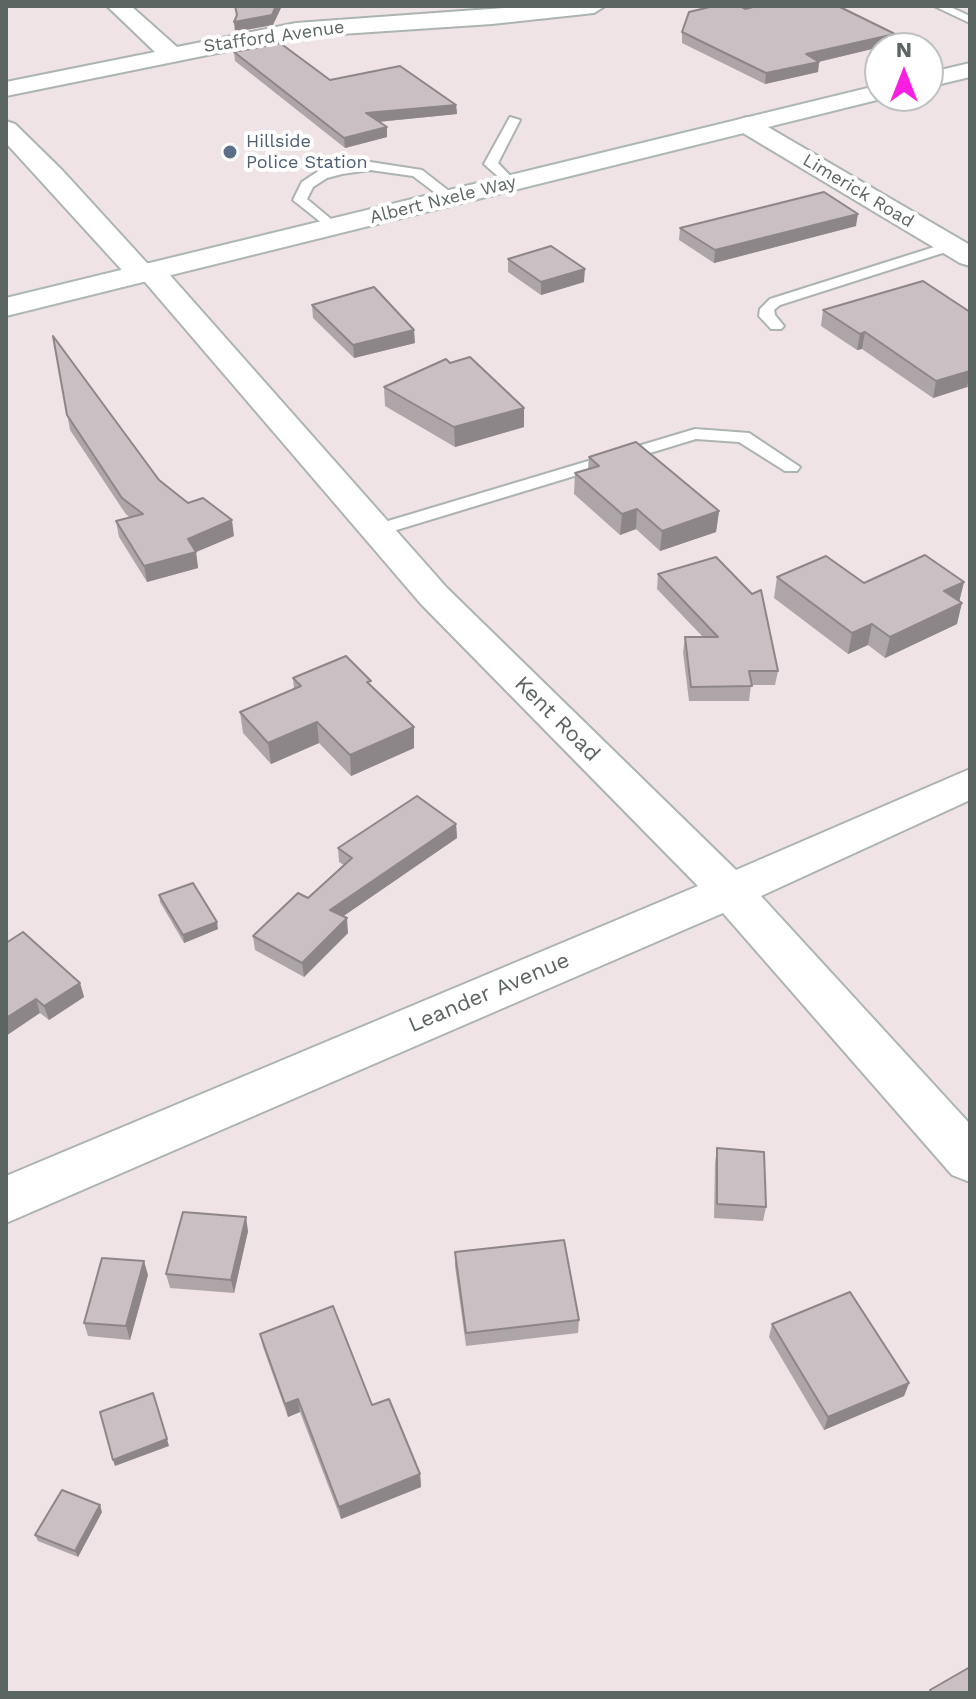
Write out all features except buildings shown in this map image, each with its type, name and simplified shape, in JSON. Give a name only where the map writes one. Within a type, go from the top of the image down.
[{"type":"street","points":[[118,6],[170,53]]},
{"type":"street","name":"Stafford Avenue","points":[[6,89],[170,53],[322,27],[594,6]]},
{"type":"street","points":[[944,76],[970,70]]},
{"type":"street","name":"Albert Nxele Way","points":[[6,307],[864,96]]},
{"type":"street","name":"Limerick Road","points":[[747,125],[960,251]]},
{"type":"street","name":"Kent Road","points":[[6,129],[146,272],[434,596],[730,891],[970,1160]]},
{"type":"street","name":"Leander Avenue","points":[[6,1200],[730,891],[970,783]]},
{"type":"lane","points":[[939,6],[970,20]]},
{"type":"lane","points":[[510,183],[491,164],[514,120]]},
{"type":"lane","points":[[332,227],[300,200],[307,185],[331,172],[370,166],[417,173],[451,198]]},
{"type":"lane","points":[[776,326],[767,316],[767,309],[775,302],[960,251]]},
{"type":"lane","points":[[374,531],[695,434],[743,437],[791,467]]},
{"type":"place","name":"Hillside Police Station","points":[[230,152]]}]
